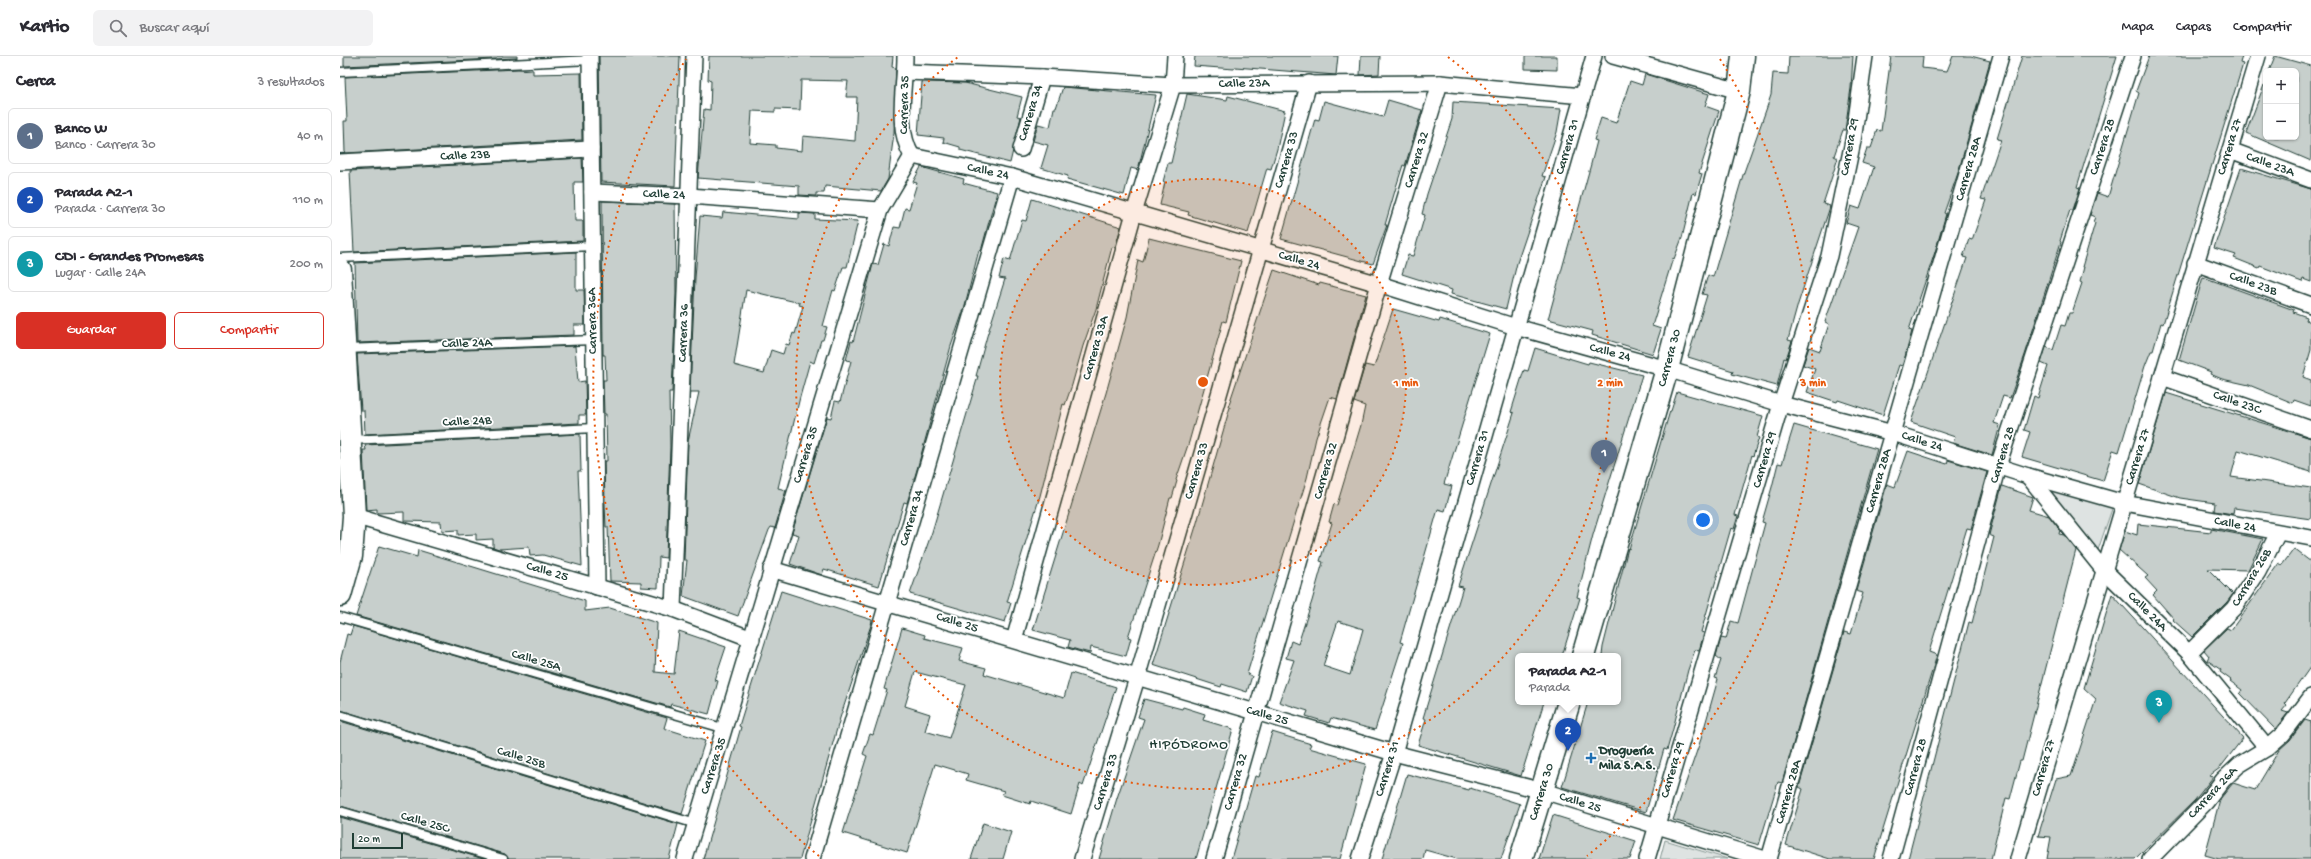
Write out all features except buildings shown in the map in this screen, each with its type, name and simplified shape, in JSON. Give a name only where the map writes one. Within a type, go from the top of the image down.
[{"type":"street","name":"Carrera 36","points":[[673,610],[694,56]]},
{"type":"street","name":"Carrera 35","points":[[685,859],[726,729],[771,569],[880,210],[912,156],[905,143],[902,128],[905,56]]},
{"type":"street","name":"Carrera 33A","points":[[1014,640],[1134,213],[1173,85],[1175,56]]},
{"type":"street","name":"Carrera 31","points":[[1360,859],[1394,753],[1594,56]]},
{"type":"street","points":[[1613,56],[1739,90]]},
{"type":"street","name":"Carrera 30","points":[[1584,653],[1667,369],[1739,90],[1743,56]]},
{"type":"street","name":"Carrera 29","points":[[1647,859],[1781,404],[1828,256],[1853,141],[1864,56]]},
{"type":"street","name":"Carrera 28A","points":[[1769,859],[2001,56]]},
{"type":"street","name":"Carrera 28","points":[[1891,859],[1998,466],[2133,56]]},
{"type":"street","name":"Carrera 27","points":[[2018,859],[2102,568],[2124,503],[2258,56]]},
{"type":"street","name":"Carrera 36A","points":[[590,58],[597,587]]},
{"type":"street","name":"Calle 23A","points":[[905,72],[1042,76],[1173,85],[1440,83],[1583,96]]},
{"type":"street","name":"Carrera 34","points":[[1021,149],[1042,76]]},
{"type":"street","name":"Carrera 33","points":[[1082,859],[1138,678],[1309,83]]},
{"type":"street","name":"Carrera 32","points":[[1214,859],[1379,284],[1440,83]]},
{"type":"street","name":"Calle 23B","points":[[340,162],[591,149]]},
{"type":"street","name":"Calle 23A","points":[[2230,150],[2311,180]]},
{"type":"street","name":"Calle 24","points":[[912,156],[1012,177],[1379,284],[1516,327],[1667,369],[1781,404],[1893,433],[2028,476],[2124,503],[2311,538]]},
{"type":"street","name":"Carrera 34","points":[[812,859],[1012,177]]},
{"type":"street","name":"Calle 24","points":[[592,192],[689,196],[880,210]]},
{"type":"street","name":"Calle 23B","points":[[2195,263],[2311,305]]},
{"type":"street","points":[[340,270],[347,514],[351,556],[340,595]]},
{"type":"street","name":"Calle 23C","points":[[2162,377],[2311,429]]},
{"type":"street","name":"Calle 24A","points":[[2028,476],[2102,568],[2189,653],[2267,748]]},
{"type":"street","name":"Calle 25","points":[[347,514],[673,610],[752,639]]},
{"type":"street","name":"Carrera 26B","points":[[2189,653],[2234,608],[2258,572],[2278,533]]},
{"type":"street","name":"Calle 25","points":[[771,569],[887,602],[1394,753],[1543,791],[1656,827],[1765,859]]},
{"type":"street","name":"Carrera 26A","points":[[2152,858],[2206,802],[2222,780],[2239,765],[2267,748],[2306,712],[2311,697]]},
{"type":"street","name":"Carrera 30","points":[[1521,859],[1568,705]]},
{"type":"lane","points":[[340,72],[590,58]]},
{"type":"lane","points":[[340,258],[592,246]]},
{"type":"lane","name":"Calle 24A","points":[[342,349],[594,340]]},
{"type":"lane","name":"Calle 24B","points":[[345,440],[595,428]]},
{"type":"lane","name":"Calle 25A","points":[[340,617],[726,729]]},
{"type":"lane","name":"Calle 25B","points":[[340,715],[696,824]]},
{"type":"lane","name":"Calle 25C","points":[[340,811],[503,859]]},
{"type":"shaded area","points":[[2035,481],[2113,506],[2097,553]]},
{"type":"shaded area","points":[[1665,840],[1728,859],[1660,859]]},
{"type":"place","name":"Banco W","points":[[1604,473]]},
{"type":"place","name":"CDI - Grandes Promesas","points":[[2159,723]]},
{"type":"place","name":"Parada A2-1","points":[[1568,751]]},
{"type":"place","name":"Droguería Mila S.A.S.","points":[[1591,758]]},
{"type":"district","name":"HIPÓDROMO","points":[[1189,745]]}]
